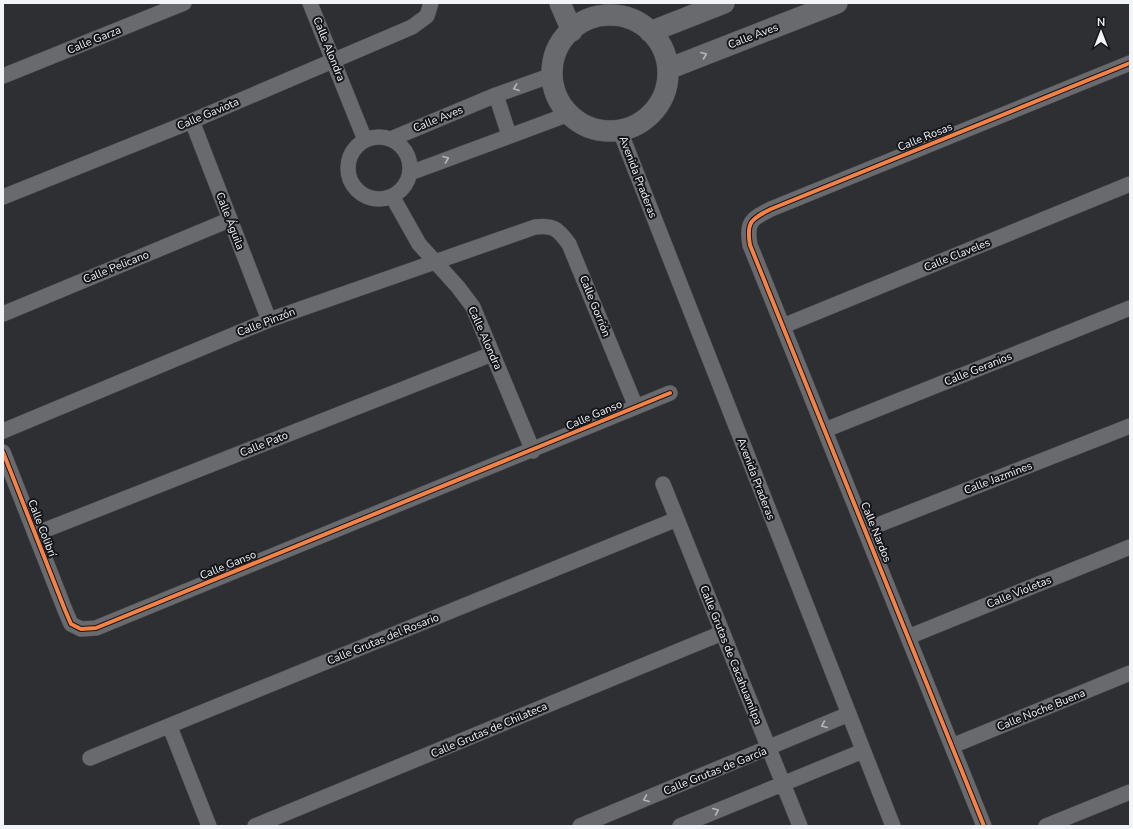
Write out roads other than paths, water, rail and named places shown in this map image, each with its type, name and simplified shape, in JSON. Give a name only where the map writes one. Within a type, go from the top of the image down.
[{"type":"street","name":"Calle Garza","points":[[3,76],[184,3]]},
{"type":"street","name":"Calle Alondra","points":[[310,3],[335,61],[365,140]]},
{"type":"street","name":"Calle Gaviota","points":[[3,197],[192,121],[412,27],[427,16],[431,3]]},
{"type":"street","points":[[560,3],[572,31]]},
{"type":"street","points":[[650,32],[724,3]]},
{"type":"street","name":"Calle Aves","points":[[668,69],[837,3]]},
{"type":"street","points":[[611,9],[639,24],[650,32],[666,55],[668,69],[665,91],[661,101],[651,114],[638,124],[620,131],[594,129],[581,123],[569,114],[560,103],[554,89],[552,75],[554,58],[561,43],[572,31],[584,22],[598,17],[611,9]]},
{"type":"street","name":"Calle Rosas","points":[[750,245],[748,229],[754,218],[771,209],[1130,63]]},
{"type":"street","name":"Calle Aves","points":[[391,139],[496,95],[552,75]]},
{"type":"street","points":[[496,95],[510,135]]},
{"type":"street","points":[[410,173],[569,114]]},
{"type":"street","name":"Calle Águila","points":[[192,121],[268,320]]},
{"type":"street","name":"Avenida Praderas","points":[[620,131],[893,826]]},
{"type":"street","points":[[380,136],[391,139],[400,144],[407,153],[410,163],[410,173],[407,182],[401,191],[382,199],[372,199],[355,189],[349,180],[347,170],[348,160],[352,150],[365,140],[380,136]]},
{"type":"street","name":"Calle Claveles","points":[[783,326],[1130,184]]},
{"type":"street","name":"Calle Alondra","points":[[392,196],[419,244],[458,287],[473,308],[533,451]]},
{"type":"street","name":"Calle Pelicano","points":[[3,314],[229,220]]},
{"type":"street","name":"Calle Gorrión","points":[[535,227],[548,226],[559,231],[569,244],[636,407]]},
{"type":"street","name":"Calle Pinzón","points":[[3,431],[268,320],[535,227]]},
{"type":"street","name":"Calle Nardos","points":[[750,245],[984,826]]},
{"type":"street","name":"Calle Geranios","points":[[825,430],[1130,308]]},
{"type":"street","name":"Calle Pato","points":[[35,534],[492,354]]},
{"type":"street","name":"Calle Ganso","points":[[65,610],[71,624],[81,629],[96,628],[670,394]]},
{"type":"street","name":"Calle Jazmines","points":[[865,530],[1130,426]]},
{"type":"street","name":"Calle Colibrí","points":[[3,452],[65,610]]},
{"type":"street","name":"Calle Grutas de Cacahuamilpa","points":[[663,484],[800,826]]},
{"type":"street","name":"Calle Grutas del Rosario","points":[[90,758],[170,727],[677,519]]},
{"type":"street","name":"Calle Violetas","points":[[908,637],[1130,547]]},
{"type":"street","name":"Calle Grutas de Chilateca","points":[[255,826],[722,633]]},
{"type":"street","name":"Calle Noche Buena","points":[[952,746],[1130,674]]},
{"type":"street","name":"Calle Grutas de García","points":[[580,826],[849,714]]},
{"type":"street","points":[[170,727],[209,826]]},
{"type":"street","points":[[680,826],[863,751]]},
{"type":"street","points":[[1046,826],[1130,792]]}]
